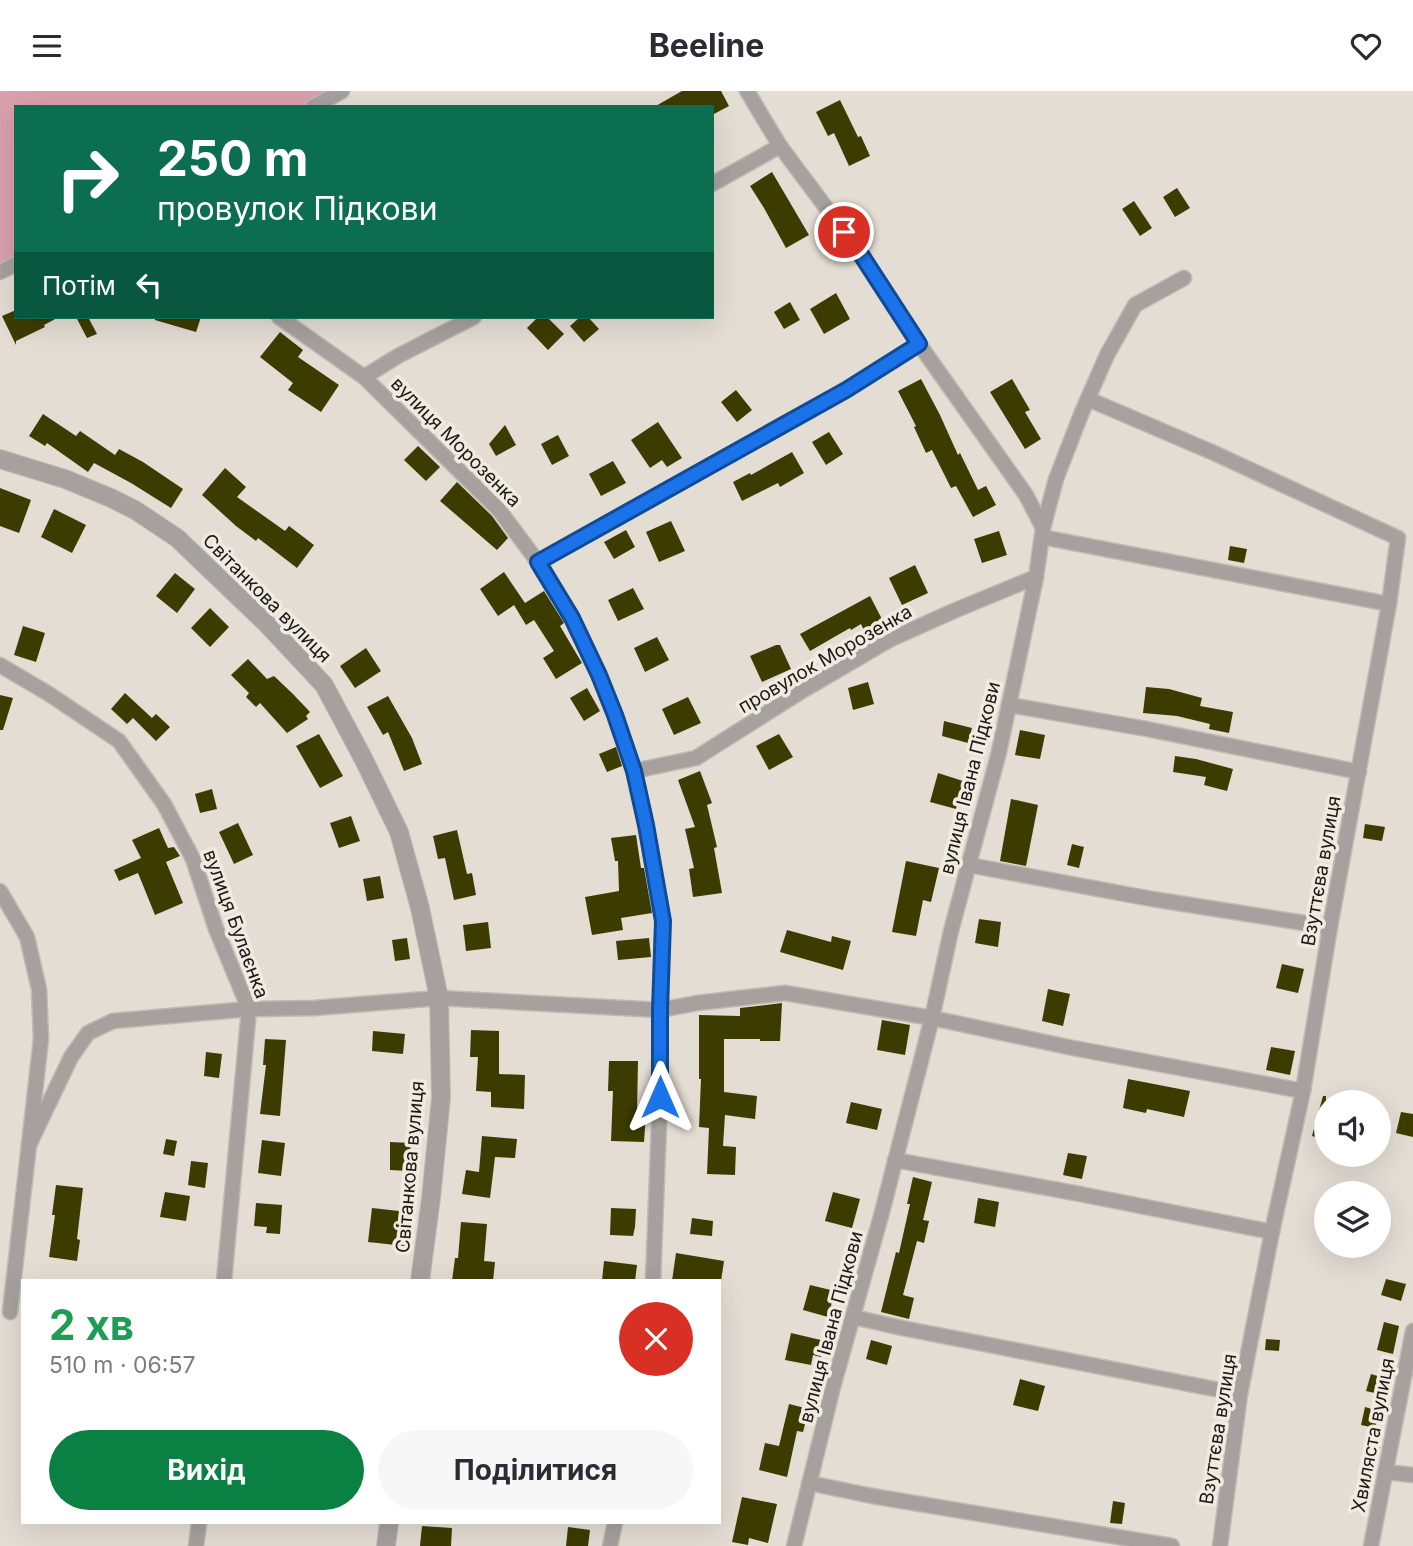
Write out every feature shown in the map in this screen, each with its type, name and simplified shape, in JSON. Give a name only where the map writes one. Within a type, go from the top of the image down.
[{"type":"street","points":[[317,105],[342,91]]},
{"type":"street","points":[[747,91],[780,146],[860,253],[919,344],[1026,495],[1042,533],[1389,604]]},
{"type":"street","points":[[714,183],[780,146]]},
{"type":"street","name":"вулиця Івана Підкови","points":[[794,1546],[999,752],[1036,577],[1042,533],[1056,479],[1107,355],[1135,305],[1184,278]]},
{"type":"street","name":"вулиця Морозенка","points":[[282,319],[364,377],[499,510],[538,562],[572,618],[615,715],[634,771],[663,921],[653,1279]]},
{"type":"street","points":[[364,377],[398,356],[470,319]]},
{"type":"street","points":[[538,562],[846,390],[919,344]]},
{"type":"street","name":"Взуттєва вулиця","points":[[1088,399],[1214,453],[1398,538],[1389,604],[1329,927],[1303,1091],[1240,1394],[1220,1546]]},
{"type":"street","name":"Світанкова вулиця","points":[[0,459],[65,479],[111,498],[135,510],[177,538],[267,624],[324,685],[363,758],[399,832],[420,908],[439,998],[441,1098],[421,1279]]},
{"type":"street","name":"провулок Морозенка","points":[[634,771],[696,758],[891,639],[1036,577]]},
{"type":"street","name":"вулиця Булаєнка","points":[[0,665],[119,741],[164,804],[193,859],[216,929],[249,1009],[225,1279]]},
{"type":"street","points":[[1009,705],[1147,729],[1359,772]]},
{"type":"street","points":[[969,865],[1152,899],[1329,927]]},
{"type":"street","points":[[0,891],[27,937],[39,989],[41,1039],[10,1312]]},
{"type":"street","points":[[29,1145],[71,1057],[88,1033],[113,1021],[249,1009],[439,998],[660,1010],[785,993],[932,1018],[1073,1048],[1303,1091]]},
{"type":"street","points":[[895,1160],[1272,1232]]},
{"type":"street","points":[[853,1317],[1240,1394]]},
{"type":"street","name":"Хвиляста вулиця","points":[[1371,1546],[1413,1331]]},
{"type":"street","points":[[1385,1472],[1413,1475]]},
{"type":"street","points":[[809,1483],[1172,1546]]},
{"type":"street","points":[[196,1546],[200,1524]]},
{"type":"street","points":[[386,1546],[389,1524]]},
{"type":"street","points":[[610,1546],[615,1524]]},
{"type":"shaded area","points":[[0,91],[342,91],[317,105],[14,105],[14,265],[0,272]]},
{"type":"building","points":[[682,91],[721,91],[729,106],[714,114],[714,105],[658,105]]},
{"type":"building","points":[[840,100],[870,156],[849,166],[834,133],[828,136],[816,112]]},
{"type":"building","points":[[772,172],[809,235],[786,248],[750,186]]},
{"type":"building","points":[[1177,188],[1190,208],[1175,217],[1163,197]]},
{"type":"building","points":[[1134,201],[1152,228],[1140,236],[1122,209]]},
{"type":"building","points":[[836,293],[850,319],[824,334],[810,309]]},
{"type":"building","points":[[790,302],[800,320],[784,329],[774,312]]},
{"type":"building","points":[[14,311],[14,319],[55,319],[16,341],[16,345],[2,316]]},
{"type":"building","points":[[77,319],[89,319],[97,334],[87,338]]},
{"type":"building","points":[[155,319],[200,319],[196,332]]},
{"type":"building","points":[[536,319],[549,319],[564,334],[548,350],[527,328]]},
{"type":"building","points":[[578,319],[590,319],[599,329],[584,342],[570,326]]},
{"type":"building","points":[[280,332],[303,350],[298,357],[339,385],[321,412],[288,390],[293,383],[260,357]]},
{"type":"building","points":[[921,379],[978,490],[986,486],[996,505],[973,517],[956,486],[951,488],[932,450],[926,453],[898,391]]},
{"type":"building","points":[[1012,379],[1030,410],[1025,412],[1041,439],[1025,449],[990,392]]},
{"type":"building","points":[[736,390],[752,410],[737,422],[721,402]]},
{"type":"building","points":[[43,414],[76,436],[80,431],[115,455],[119,449],[183,489],[171,508],[94,463],[88,472],[47,443],[45,446],[29,436]]},
{"type":"building","points":[[658,422],[682,458],[667,467],[662,460],[650,468],[631,440]]},
{"type":"building","points":[[505,425],[516,445],[496,456],[489,444]]},
{"type":"building","points":[[829,432],[843,454],[826,465],[812,442]]},
{"type":"building","points":[[558,435],[569,456],[552,465],[541,444]]},
{"type":"building","points":[[418,446],[440,467],[426,481],[404,460]]},
{"type":"building","points":[[792,452],[804,473],[780,487],[778,483],[742,501],[733,482]]},
{"type":"building","points":[[613,461],[626,483],[601,496],[589,474]]},
{"type":"building","points":[[225,468],[246,487],[237,497],[285,531],[289,526],[314,545],[297,568],[258,538],[256,541],[236,526],[202,495]]},
{"type":"building","points":[[457,482],[492,516],[508,538],[497,550],[440,501]]},
{"type":"building","points":[[0,488],[31,500],[19,533],[0,526]]},
{"type":"building","points":[[54,509],[86,525],[72,553],[41,537]]},
{"type":"building","points":[[671,521],[685,551],[659,562],[646,532]]},
{"type":"building","points":[[626,530],[635,547],[614,559],[604,542]]},
{"type":"building","points":[[999,531],[1007,555],[982,563],[974,539]]},
{"type":"building","points":[[1230,546],[1247,549],[1244,563],[1228,560]]},
{"type":"building","points":[[915,565],[928,593],[902,605],[889,578]]},
{"type":"building","points":[[504,572],[525,603],[544,591],[564,623],[560,626],[582,663],[556,679],[543,658],[554,651],[534,620],[526,625],[514,605],[498,616],[480,589]]},
{"type":"building","points":[[175,573],[195,589],[177,613],[156,596]]},
{"type":"building","points":[[633,588],[644,609],[618,621],[608,600]]},
{"type":"building","points":[[870,596],[886,627],[867,637],[861,624],[810,651],[800,634]]},
{"type":"building","points":[[210,608],[229,627],[210,647],[191,628]]},
{"type":"building","points":[[23,626],[45,633],[36,662],[14,655]]},
{"type":"building","points":[[657,637],[669,660],[645,672],[634,648]]},
{"type":"building","points":[[780,645],[791,669],[762,682],[750,656]]},
{"type":"building","points":[[366,648],[381,671],[355,688],[340,666]]},
{"type":"building","points":[[248,659],[267,679],[274,676],[293,694],[310,712],[306,716],[308,719],[287,733],[260,703],[256,707],[246,697],[249,693],[231,675]]},
{"type":"building","points":[[868,682],[874,704],[853,710],[848,688]]},
{"type":"building","points":[[1146,687],[1169,689],[1202,698],[1200,706],[1233,712],[1229,733],[1209,729],[1210,724],[1177,716],[1143,713]]},
{"type":"building","points":[[587,688],[600,711],[584,721],[570,698]]},
{"type":"building","points":[[125,693],[152,718],[156,714],[170,727],[156,741],[133,718],[127,724],[111,709]]},
{"type":"building","points":[[0,695],[13,698],[3,730],[0,730]]},
{"type":"building","points":[[388,696],[412,738],[422,764],[404,771],[388,732],[383,735],[367,707]]},
{"type":"building","points":[[688,697],[701,723],[674,735],[662,709]]},
{"type":"building","points":[[944,721],[972,728],[968,743],[942,736]]},
{"type":"building","points":[[1020,730],[1045,735],[1040,759],[1015,755]]},
{"type":"building","points":[[319,734],[343,776],[320,788],[296,746]]},
{"type":"building","points":[[779,734],[793,757],[769,770],[756,746]]},
{"type":"building","points":[[616,747],[622,766],[607,772],[599,754]]},
{"type":"building","points":[[1175,756],[1233,769],[1227,791],[1204,785],[1206,777],[1173,772]]},
{"type":"building","points":[[700,771],[712,803],[707,805],[717,847],[714,848],[722,893],[693,897],[689,869],[694,868],[685,829],[695,827],[678,780]]},
{"type":"building","points":[[938,773],[963,781],[956,809],[930,802]]},
{"type":"building","points":[[212,789],[217,809],[200,813],[195,794]]},
{"type":"building","points":[[1011,799],[1038,805],[1026,866],[1000,861]]},
{"type":"building","points":[[351,816],[360,841],[339,848],[330,823]]},
{"type":"building","points":[[238,823],[253,855],[234,864],[219,832]]},
{"type":"building","points":[[1365,824],[1385,827],[1382,841],[1363,838]]},
{"type":"building","points":[[159,828],[168,848],[174,847],[180,856],[166,862],[183,903],[155,915],[138,873],[119,881],[114,870],[141,858],[132,840]]},
{"type":"building","points":[[457,830],[467,874],[472,873],[476,895],[454,900],[445,858],[438,859],[433,836]]},
{"type":"building","points":[[636,835],[652,913],[621,918],[623,930],[592,935],[585,897],[619,891],[618,861],[615,861],[611,838]]},
{"type":"building","points":[[1072,844],[1084,847],[1079,868],[1067,865]]},
{"type":"building","points":[[906,861],[939,868],[931,902],[923,900],[916,936],[892,932]]},
{"type":"building","points":[[380,876],[384,898],[367,901],[363,879]]},
{"type":"building","points":[[979,919],[1001,922],[998,947],[975,943]]},
{"type":"building","points":[[488,922],[491,948],[466,951],[463,925]]},
{"type":"building","points":[[787,930],[831,942],[832,936],[851,941],[843,970],[780,952]]},
{"type":"building","points":[[407,938],[410,959],[395,961],[392,940]]},
{"type":"building","points":[[649,938],[651,957],[618,960],[616,941]]},
{"type":"building","points":[[1282,964],[1304,969],[1298,993],[1276,988]]},
{"type":"building","points":[[1048,989],[1070,994],[1063,1026],[1042,1021]]},
{"type":"building","points":[[782,1003],[780,1041],[724,1039],[724,1092],[757,1096],[755,1119],[725,1115],[723,1146],[736,1147],[735,1175],[707,1174],[709,1128],[699,1127],[699,1015],[740,1016],[740,1008]]},
{"type":"building","points":[[882,1020],[910,1025],[905,1055],[877,1050]]},
{"type":"building","points":[[471,1030],[499,1031],[499,1074],[525,1075],[524,1109],[491,1107],[491,1092],[476,1091],[478,1057],[470,1057]]},
{"type":"building","points":[[373,1031],[405,1034],[403,1054],[372,1051]]},
{"type":"building","points":[[265,1039],[286,1040],[280,1116],[260,1114],[266,1065],[263,1065]]},
{"type":"building","points":[[1271,1047],[1295,1051],[1290,1075],[1266,1070]]},
{"type":"building","points":[[206,1052],[222,1054],[219,1078],[204,1076]]},
{"type":"building","points":[[609,1061],[638,1061],[637,1112],[646,1113],[644,1142],[611,1141],[613,1091],[608,1091]]},
{"type":"building","points":[[1128,1079],[1190,1091],[1184,1117],[1147,1109],[1146,1113],[1123,1108]]},
{"type":"building","points":[[851,1102],[882,1109],[877,1130],[846,1123]]},
{"type":"building","points":[[1401,1112],[1413,1114],[1413,1137],[1396,1133]]},
{"type":"building","points":[[482,1136],[517,1139],[515,1158],[495,1157],[490,1198],[462,1194],[466,1170],[479,1172]]},
{"type":"building","points":[[166,1139],[177,1141],[174,1156],[163,1154]]},
{"type":"building","points":[[262,1140],[285,1143],[281,1176],[258,1173]]},
{"type":"building","points":[[390,1142],[411,1143],[409,1171],[390,1170]]},
{"type":"building","points":[[1068,1153],[1087,1156],[1082,1179],[1063,1175]]},
{"type":"building","points":[[191,1161],[208,1163],[205,1188],[188,1185]]},
{"type":"building","points":[[913,1177],[932,1182],[923,1220],[929,1221],[924,1243],[917,1241],[903,1295],[914,1298],[909,1319],[881,1312],[896,1252],[899,1253]]},
{"type":"building","points":[[56,1185],[83,1188],[77,1261],[49,1257]]},
{"type":"building","points":[[165,1192],[190,1196],[186,1221],[160,1217]]},
{"type":"building","points":[[833,1192],[860,1199],[852,1228],[825,1221]]},
{"type":"building","points":[[978,1198],[999,1202],[995,1227],[974,1223]]},
{"type":"building","points":[[256,1203],[282,1205],[280,1234],[266,1233],[267,1227],[254,1226]]},
{"type":"building","points":[[372,1208],[408,1212],[405,1246],[368,1242]]},
{"type":"building","points":[[611,1208],[636,1209],[633,1236],[610,1235]]},
{"type":"building","points":[[692,1218],[713,1221],[712,1236],[690,1234]]},
{"type":"building","points":[[461,1222],[487,1224],[484,1261],[495,1262],[493,1279],[452,1279],[455,1258],[458,1258]]},
{"type":"building","points":[[676,1253],[724,1261],[721,1281],[672,1279]]},
{"type":"building","points":[[604,1261],[637,1265],[635,1279],[602,1279]]},
{"type":"building","points":[[1386,1279],[1406,1284],[1401,1301],[1381,1295]]},
{"type":"building","points":[[810,1285],[835,1291],[828,1317],[803,1310]]},
{"type":"building","points":[[1384,1322],[1399,1326],[1393,1354],[1377,1350]]},
{"type":"building","points":[[791,1333],[825,1341],[821,1357],[813,1355],[811,1365],[785,1360]]},
{"type":"building","points":[[1266,1339],[1280,1340],[1279,1351],[1265,1350]]},
{"type":"building","points":[[871,1340],[892,1346],[887,1365],[866,1359]]},
{"type":"building","points":[[1371,1374],[1384,1378],[1379,1394],[1366,1391]]},
{"type":"building","points":[[1020,1379],[1045,1386],[1038,1411],[1013,1405]]},
{"type":"building","points":[[789,1404],[809,1409],[803,1432],[797,1431],[787,1477],[759,1470],[765,1443],[779,1446]]},
{"type":"building","points":[[1365,1407],[1379,1411],[1375,1428],[1361,1425]]},
{"type":"building","points":[[1368,1439],[1381,1442],[1377,1458],[1364,1455]]},
{"type":"building","points":[[742,1497],[777,1504],[768,1543],[749,1538],[748,1545],[732,1542]]},
{"type":"building","points":[[1113,1501],[1125,1503],[1122,1524],[1110,1523]]},
{"type":"building","points":[[422,1526],[452,1528],[451,1546],[420,1546]]},
{"type":"building","points":[[568,1527],[590,1530],[588,1546],[566,1546]]},
{"type":"route","points":[[660,1097],[663,921],[634,771],[599,675],[572,618],[538,562],[846,390],[919,344],[844,232]]}]
